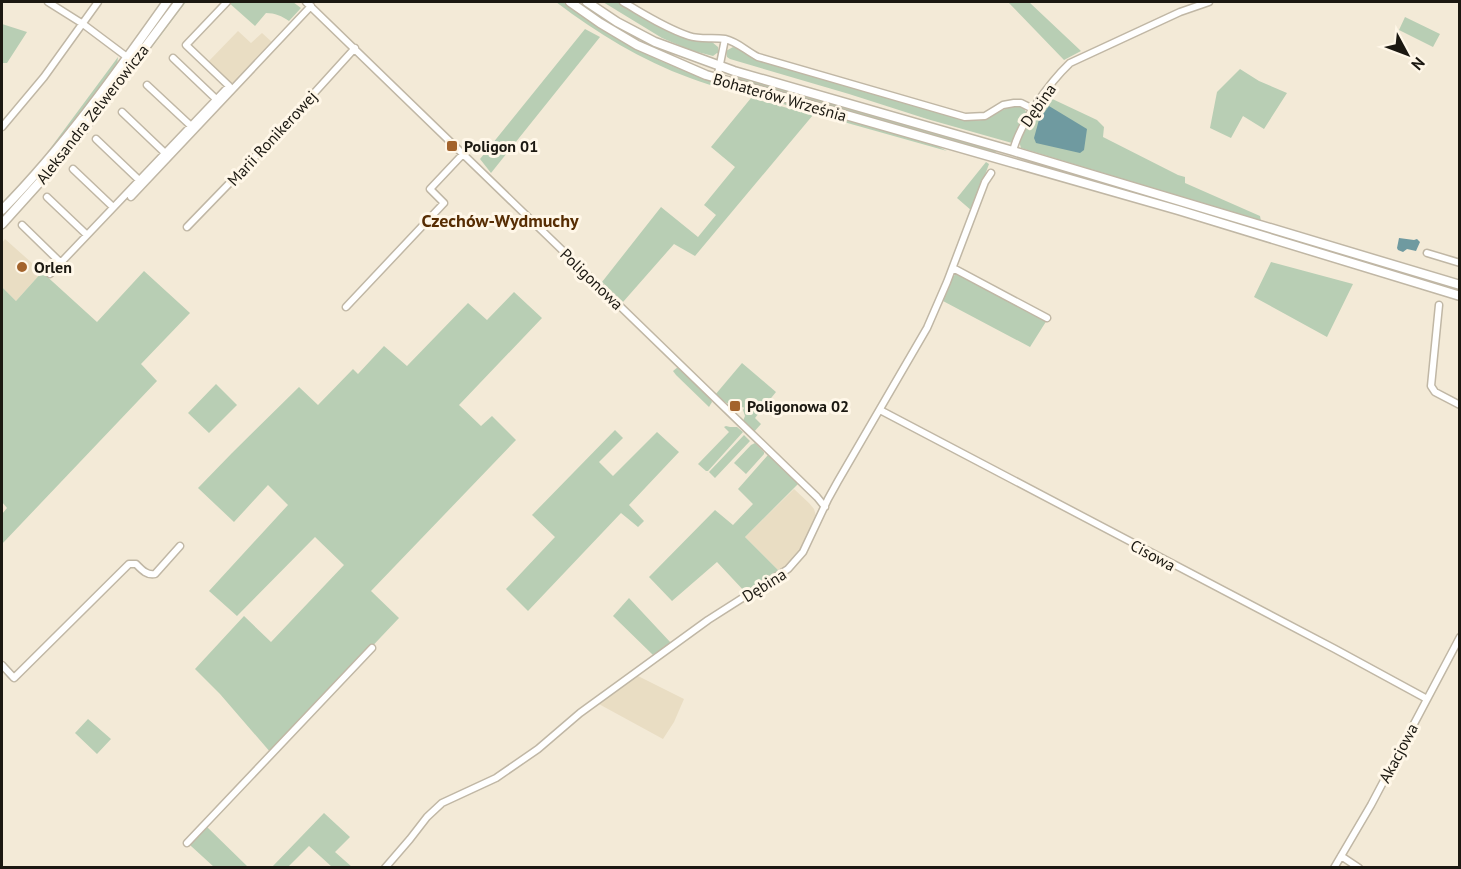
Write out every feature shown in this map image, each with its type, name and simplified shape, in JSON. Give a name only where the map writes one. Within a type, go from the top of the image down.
[{"type":"main road","name":"Aleksandra Zelwerowicza","points":[[2,210],[56,152],[167,2]]},
{"type":"main road","name":"Aleksandra Zelwerowicza","points":[[2,224],[72,145],[179,2]]},
{"type":"main road","name":"Bohaterów Września","points":[[570,2],[638,45],[717,79],[1178,210],[1460,296]]},
{"type":"main road","name":"Bohaterów Września","points":[[586,2],[655,42],[720,67],[1013,151],[1460,285]]},
{"type":"street","points":[[48,2],[83,24],[127,57]]},
{"type":"street","points":[[2,127],[44,77],[98,2]]},
{"type":"street","points":[[50,274],[229,86],[186,45],[227,2]]},
{"type":"street","points":[[623,2],[662,24],[691,36],[725,39],[735,42],[747,52],[758,57],[965,117],[985,116],[1003,105],[1014,103],[1021,103],[1033,109]]},
{"type":"street","name":"Dębina","points":[[1013,151],[1019,131],[1033,109],[1070,63],[1180,12],[1209,2]]},
{"type":"street","points":[[131,197],[308,4]]},
{"type":"street","name":"Poligonowa","points":[[308,4],[356,48],[825,507]]},
{"type":"street","points":[[717,79],[725,39]]},
{"type":"street","name":"Marii Ronikerowej","points":[[187,227],[356,48]]},
{"type":"street","points":[[173,58],[216,99]]},
{"type":"street","points":[[147,85],[190,126]]},
{"type":"street","points":[[122,112],[165,153]]},
{"type":"street","points":[[96,139],[139,180]]},
{"type":"street","points":[[346,307],[444,203],[430,189],[463,153]]},
{"type":"street","points":[[73,169],[113,207]]},
{"type":"street","name":"Dębina","points":[[385,867],[427,817],[442,803],[496,778],[538,750],[580,713],[708,620],[788,570],[803,552],[828,499],[927,328],[953,268],[985,182],[991,173]]},
{"type":"street","points":[[47,197],[87,235]]},
{"type":"street","points":[[22,225],[61,262]]},
{"type":"street","points":[[1427,253],[1460,263]]},
{"type":"street","points":[[953,268],[1047,318]]},
{"type":"street","points":[[1439,305],[1432,388],[1435,392],[1460,405]]},
{"type":"street","name":"Cisowa","points":[[880,410],[1426,699]]},
{"type":"street","points":[[818,499],[828,499]]},
{"type":"street","points":[[2,665],[14,678],[129,564],[136,564],[147,573],[155,574],[180,546]]},
{"type":"street","name":"Akacjowa","points":[[1334,867],[1371,805],[1460,637]]},
{"type":"street","points":[[187,843],[372,648]]},
{"type":"street","points":[[1341,856],[1359,867]]},
{"type":"shaded area","points":[[238,31],[251,43],[262,33],[273,43],[232,87],[207,63]]},
{"type":"shaded area","points":[[5,239],[42,272],[16,301],[2,287],[2,243]]},
{"type":"shaded area","points":[[794,489],[814,509],[816,516],[800,551],[780,572],[745,537]]},
{"type":"shaded area","points":[[634,674],[684,699],[674,722],[663,739],[597,703]]},
{"type":"green space","points":[[183,2],[186,2],[78,145],[2,231],[3,226]]},
{"type":"green space","points":[[228,2],[293,2],[301,8],[289,21],[278,15],[266,13],[255,26]]},
{"type":"green space","points":[[556,2],[563,2],[602,30],[641,52],[682,70],[727,85],[726,89],[672,71],[637,54],[588,25]]},
{"type":"green space","points":[[603,2],[618,2],[688,38],[712,42],[718,47],[719,54],[713,56],[690,50],[662,38]]},
{"type":"green space","points":[[1008,2],[1029,2],[1081,51],[1064,60]]},
{"type":"green space","points":[[1405,17],[1440,34],[1433,47],[1399,30]]},
{"type":"green space","points":[[2,24],[27,32],[7,63],[2,63]]},
{"type":"green space","points":[[585,29],[600,37],[491,173],[480,159]]},
{"type":"green space","points":[[733,47],[755,59],[962,119],[986,119],[1014,106],[1020,106],[1027,115],[1012,143],[730,59],[726,51]]},
{"type":"green space","points":[[118,57],[117,65],[54,149],[2,205],[38,165]]},
{"type":"green space","points":[[1240,69],[1259,81],[1287,93],[1264,129],[1243,116],[1231,138],[1210,128],[1217,92]]},
{"type":"green space","points":[[734,76],[996,150],[995,154],[733,80]]},
{"type":"green space","points":[[1046,96],[1097,120],[1104,127],[1103,137],[1185,177],[1185,183],[1260,216],[1261,221],[1021,148],[1019,141],[1030,118]]},
{"type":"green space","points":[[751,98],[813,115],[695,256],[674,244],[623,302],[602,282],[661,207],[698,237],[716,215],[704,205],[735,167],[711,147]]},
{"type":"green space","points":[[778,102],[786,102],[935,145],[947,151],[794,108]]},
{"type":"green space","points":[[986,162],[989,164],[972,211],[957,198]]},
{"type":"green space","points":[[1271,262],[1353,284],[1327,337],[1254,297]]},
{"type":"green space","points":[[144,271],[190,313],[141,364],[157,381],[2,544],[2,514],[7,508],[2,502],[2,287],[16,301],[42,272],[97,322]]},
{"type":"green space","points":[[957,274],[1047,320],[1030,347],[943,301],[953,276]]},
{"type":"green space","points":[[514,292],[542,318],[459,405],[481,426],[492,416],[516,440],[371,591],[399,618],[271,753],[195,669],[244,616],[271,642],[344,565],[315,537],[237,616],[209,591],[288,505],[268,485],[234,522],[198,488],[299,387],[318,405],[353,369],[358,374],[384,346],[407,366],[468,303],[487,320]]},
{"type":"green space","points":[[742,363],[776,392],[755,418],[761,424],[753,433],[743,421],[745,416],[743,407],[739,408],[739,405],[734,403],[733,406],[730,405],[715,395]]},
{"type":"green space","points":[[678,367],[711,400],[709,407],[676,375],[673,371]]},
{"type":"green space","points":[[216,384],[237,405],[209,433],[188,413]]},
{"type":"green space","points":[[724,427],[737,427],[743,432],[706,471],[698,464],[729,432]]},
{"type":"green space","points":[[615,430],[623,438],[599,462],[613,476],[657,432],[679,452],[629,505],[644,521],[638,527],[621,513],[528,611],[506,589],[555,537],[532,515]]},
{"type":"green space","points":[[744,435],[750,441],[715,478],[709,472]]},
{"type":"green space","points":[[755,443],[764,454],[746,474],[734,463]]},
{"type":"green space","points":[[768,455],[798,484],[745,537],[780,572],[746,593],[717,562],[672,601],[649,577],[715,510],[733,525],[753,504],[738,489]]},
{"type":"green space","points":[[629,598],[671,643],[653,655],[613,616]]},
{"type":"green space","points":[[88,719],[111,739],[97,754],[75,733]]},
{"type":"green space","points":[[324,813],[350,837],[335,852],[352,867],[332,867],[309,846],[288,867],[272,867]]},
{"type":"green space","points":[[206,826],[248,867],[214,867],[191,846],[191,841]]},
{"type":"water","points":[[1049,106],[1087,129],[1084,150],[1080,153],[1036,143],[1034,138],[1040,116]]},
{"type":"water","points":[[1399,238],[1417,239],[1420,242],[1416,251],[1398,250]]},
{"type":"place","name":"Poligon 01","points":[[452,146]]},
{"type":"place","name":"Orlen","points":[[22,267]]},
{"type":"place","name":"Poligonowa 02","points":[[735,406]]},
{"type":"district","name":"Czechów-Wydmuchy","points":[[500,220]]}]
